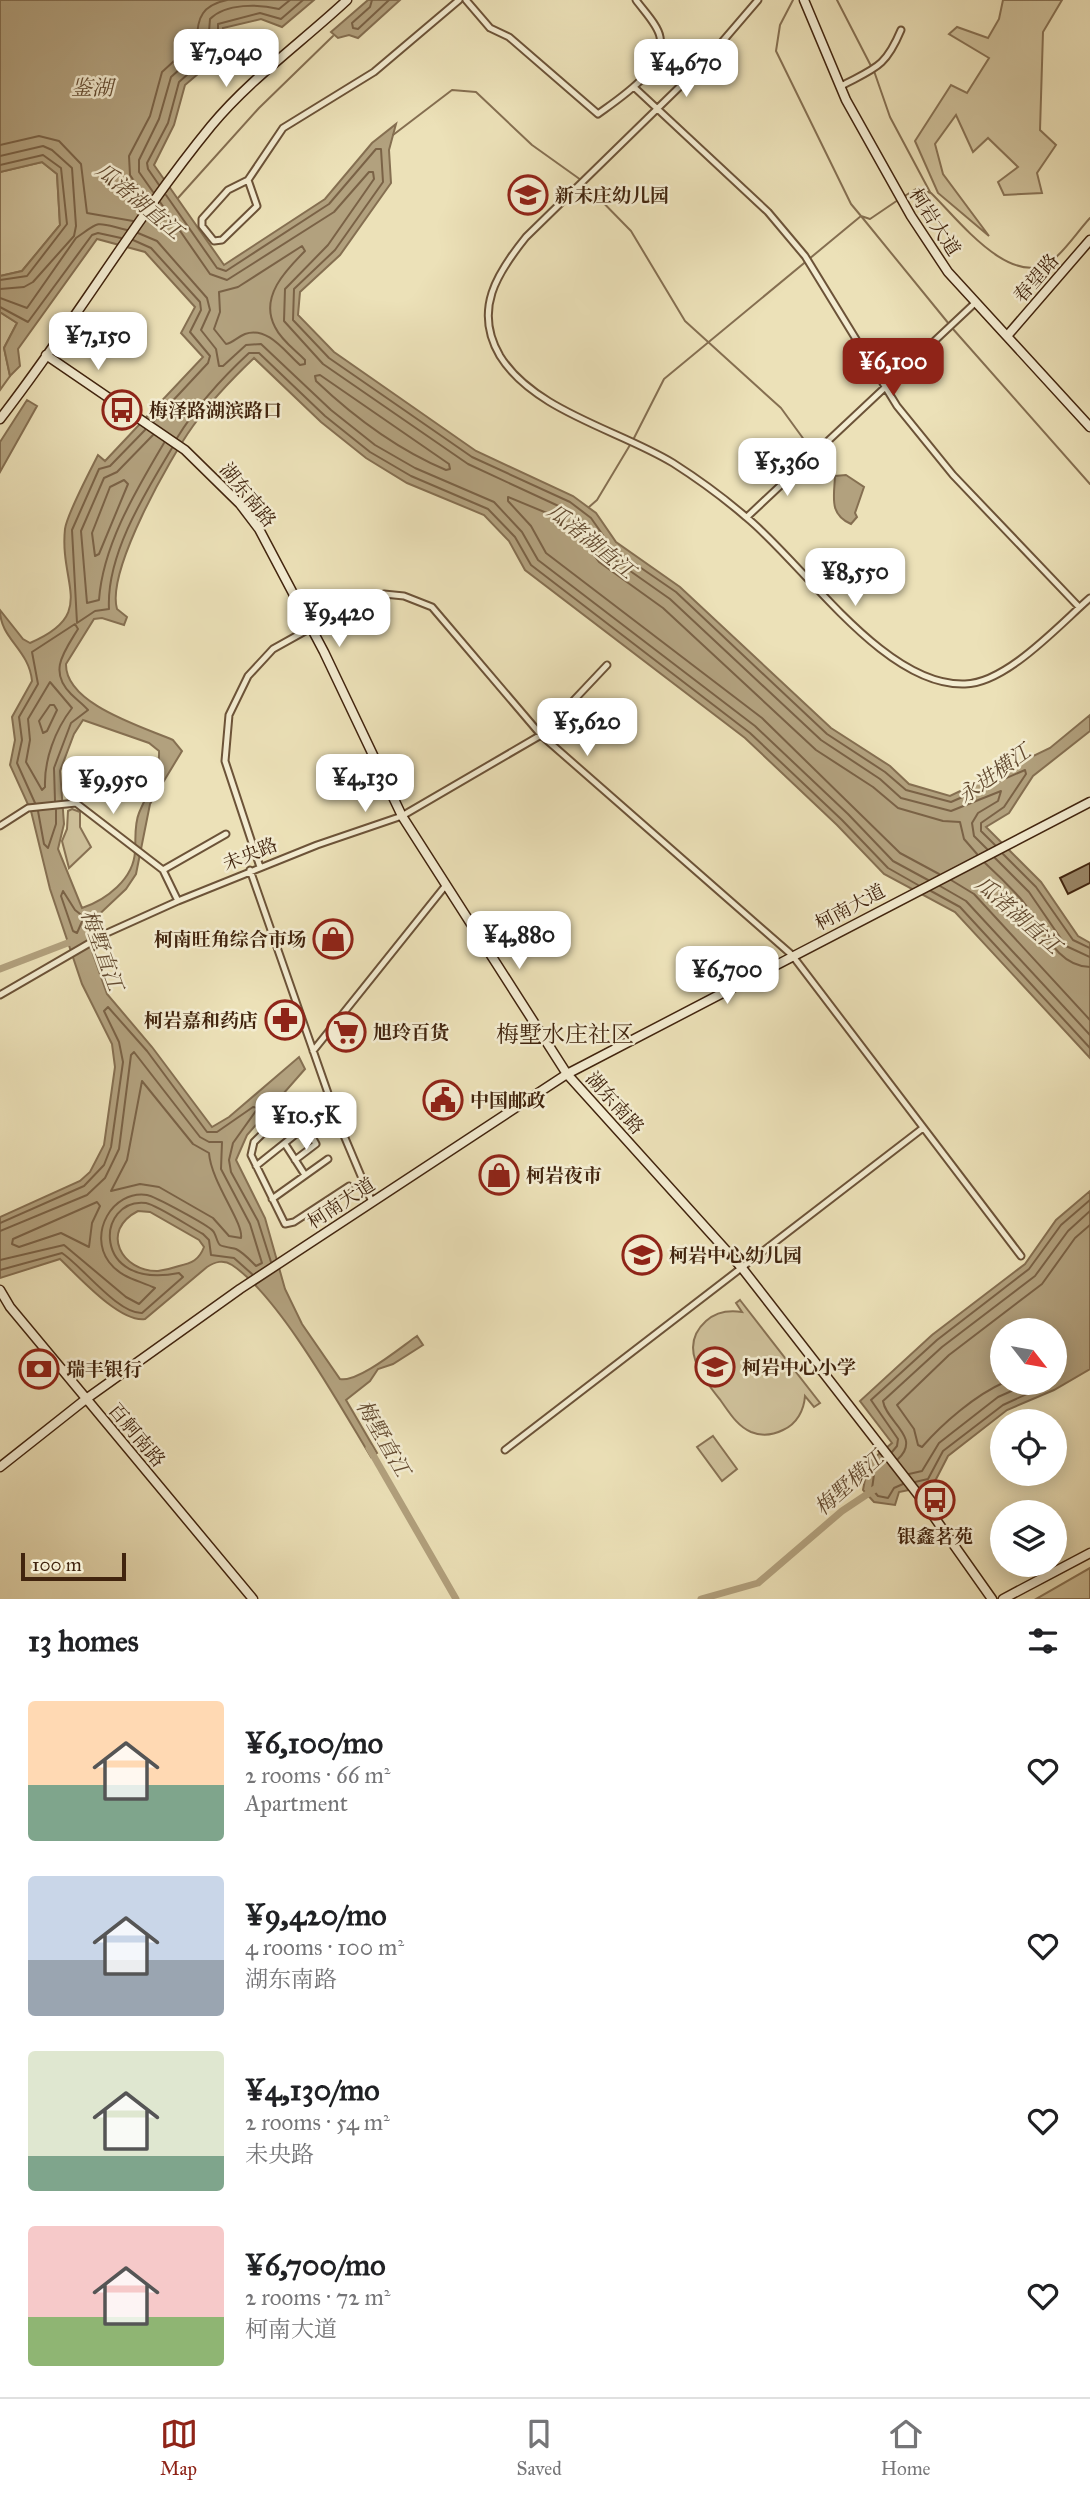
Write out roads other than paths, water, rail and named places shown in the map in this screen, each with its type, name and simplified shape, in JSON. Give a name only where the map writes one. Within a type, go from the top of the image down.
[{"type":"street","points":[[0,419],[177,170],[230,105],[347,0]]},
{"type":"street","points":[[248,180],[257,206],[222,240],[214,241],[202,226],[202,219],[228,190],[248,180],[283,128],[373,72],[459,0]]},
{"type":"street","points":[[466,0],[490,28],[509,37],[598,114],[635,88],[648,73],[660,49],[660,34],[636,0]]},
{"type":"street","points":[[758,0],[704,63],[526,237],[500,269],[489,295],[487,321],[499,354],[520,384],[674,464],[747,517],[884,652],[908,667],[937,679],[965,684],[990,679],[1022,657],[1090,598]]},
{"type":"street","name":"柯岩大道","points":[[806,3],[841,86],[887,176],[948,272],[1090,427]]},
{"type":"street","points":[[841,86],[880,66],[890,56],[901,30]]},
{"type":"street","points":[[635,88],[768,212],[814,269],[885,387],[953,475],[1079,607]]},
{"type":"street","name":"春望路","points":[[1007,336],[1090,240]]},
{"type":"street","points":[[747,517],[976,302]]},
{"type":"street","name":"湖东南路","points":[[46,355],[186,450],[217,479],[259,529],[311,627],[402,816],[567,1074],[742,1268],[920,1497],[992,1599]]},
{"type":"street","points":[[260,867],[225,761],[229,715],[239,690],[256,666],[273,649],[359,601],[384,594],[404,596],[432,607],[541,735],[792,955],[1021,1256]]},
{"type":"street","name":"未央路","points":[[0,995],[107,933],[178,901],[250,870],[402,816],[541,735],[607,665]]},
{"type":"street","name":"柯南大道","points":[[0,1466],[86,1399],[240,1289],[567,1074],[873,912],[1090,802]]},
{"type":"street","points":[[0,826],[28,808],[76,803],[163,870],[178,901]]},
{"type":"street","points":[[163,870],[226,834]]},
{"type":"street","points":[[250,870],[337,1119],[372,1202]]},
{"type":"street","points":[[313,1051],[446,885]]},
{"type":"street","points":[[293,1104],[254,1142],[251,1155],[285,1224],[294,1222],[349,1186]]},
{"type":"street","points":[[312,1135],[337,1119]]},
{"type":"street","points":[[256,1166],[306,1126],[316,1144],[295,1160]]},
{"type":"street","points":[[505,1450],[923,1128]]},
{"type":"street","points":[[285,1144],[305,1175]]},
{"type":"street","points":[[272,1199],[328,1159]]},
{"type":"street","name":"百舸南路","points":[[0,1290],[10,1307],[253,1599]]},
{"type":"street","points":[[1003,1599],[1090,1553]]},
{"type":"water","points":[[0,0],[314,0],[282,27],[261,19],[223,28],[226,50],[185,85],[174,125],[154,165],[224,265],[325,199],[372,143],[396,124],[389,150],[391,183],[340,255],[300,292],[298,315],[334,352],[476,451],[573,496],[596,513],[616,542],[680,587],[831,728],[890,766],[909,784],[950,796],[1050,748],[1090,715],[1090,731],[1033,776],[1009,813],[986,827],[1041,882],[1078,936],[1090,943],[1090,1058],[955,912],[884,874],[837,825],[745,738],[525,570],[509,541],[484,515],[407,483],[366,458],[321,422],[254,358],[222,390],[193,426],[142,515],[121,569],[116,592],[117,609],[127,617],[124,625],[102,618],[94,619],[66,664],[69,678],[78,691],[92,702],[126,721],[173,740],[182,751],[150,804],[136,874],[126,889],[91,922],[86,934],[107,994],[152,1047],[212,1127],[229,1117],[299,1057],[305,1069],[247,1135],[236,1160],[265,1218],[285,1289],[302,1324],[340,1379],[348,1379],[368,1370],[417,1336],[423,1345],[393,1364],[378,1369],[370,1381],[346,1400],[377,1453],[371,1457],[326,1382],[288,1326],[250,1280],[229,1263],[219,1262],[207,1267],[145,1319],[124,1314],[112,1306],[60,1259],[0,1278],[0,1217],[80,1181],[90,1172],[104,1145],[115,1067],[112,1044],[82,984],[50,889],[31,811],[10,765],[15,740],[12,717],[32,681],[26,660],[5,629],[0,610],[23,639],[30,643],[51,632],[63,621],[71,596],[65,529],[74,503],[98,455],[105,461],[203,357],[181,333],[195,307],[145,252],[97,239],[18,349],[20,366],[10,376],[4,348],[17,323],[0,312],[0,276],[22,271],[60,225],[57,174],[42,162],[0,172]],"holes":[[[83,720],[149,743],[159,751],[159,760],[137,818],[135,851],[130,871],[109,894],[82,908],[58,849],[64,824],[60,771],[74,734]],[[138,1211],[150,1212],[199,1240],[204,1247],[200,1255],[188,1264],[158,1271],[145,1270],[134,1265],[120,1249],[118,1239],[126,1219]]]},
{"type":"water","points":[[368,0],[400,0],[358,38],[349,35],[338,38],[331,32]]},
{"type":"water","points":[[27,400],[37,406],[0,472],[0,442]]},
{"type":"water","points":[[846,475],[864,487],[855,513],[857,517],[851,524],[839,515],[834,504],[835,476]]},
{"type":"water","points":[[1090,1191],[1090,1369],[1068,1382],[1068,1318],[990,1318],[990,1395],[1042,1395],[1009,1409],[990,1409],[990,1423],[948,1456],[933,1485],[899,1492],[895,1505],[874,1502],[863,1490],[868,1463],[892,1443],[860,1401],[932,1335],[1025,1264],[1056,1220]]},
{"type":"waterway","points":[[793,0],[780,25],[776,51],[851,204],[861,216],[870,219],[898,200]]},
{"type":"waterway","points":[[837,0],[871,66]]},
{"type":"waterway","points":[[178,198],[259,108],[333,36]]},
{"type":"waterway","points":[[874,71],[890,117],[930,192]]},
{"type":"waterway","points":[[393,135],[452,90],[476,92],[532,145],[581,180]]},
{"type":"waterway","points":[[585,184],[631,231],[685,321],[781,408],[813,452]]},
{"type":"waterway","points":[[903,197],[916,189],[931,193],[987,248],[1004,260],[1021,267],[1038,267],[1054,259],[1090,218]]},
{"type":"waterway","points":[[633,440],[664,379],[861,216],[949,324]]},
{"type":"waterway","points":[[953,329],[1090,484]]},
{"type":"waterway","points":[[589,507],[597,500],[630,445]]},
{"type":"waterway","points":[[817,456],[835,476]]},
{"type":"waterway","points":[[0,969],[78,939]]},
{"type":"waterway","name":"梅墅直江","points":[[369,1448],[456,1599]]},
{"type":"waterway","name":"梅墅横江","points":[[701,1599],[758,1583],[842,1511],[875,1489]]},
{"type":"place","name":"新未庄幼儿园","points":[[528,195]]},
{"type":"place","name":"梅泽路湖滨路口","points":[[122,410]]},
{"type":"place","name":"柯南旺角综合市场","points":[[333,939]]},
{"type":"place","name":"柯岩嘉和药店","points":[[285,1020]]},
{"type":"place","name":"旭玲百货","points":[[346,1032]]},
{"type":"place","name":"中国邮政","points":[[443,1100]]},
{"type":"place","name":"柯岩夜市","points":[[499,1175]]},
{"type":"place","name":"柯岩中心幼儿园","points":[[642,1255]]},
{"type":"place","name":"柯岩中心小学","points":[[715,1367]]},
{"type":"place","name":"瑞丰银行","points":[[39,1369]]},
{"type":"place","name":"银鑫茗苑","points":[[935,1500]]},
{"type":"district","name":"梅墅水庄社区","points":[[565,1034]]},
{"type":"water label","name":"鉴湖","points":[[92,88]]},
{"type":"water label","name":"瓜渚湖直江","points":[[139,201]]},
{"type":"water label","name":"瓜渚湖直江","points":[[591,541]]},
{"type":"water label","name":"永进横江","points":[[994,774]]},
{"type":"water label","name":"瓜渚湖直江","points":[[1018,915]]}]
